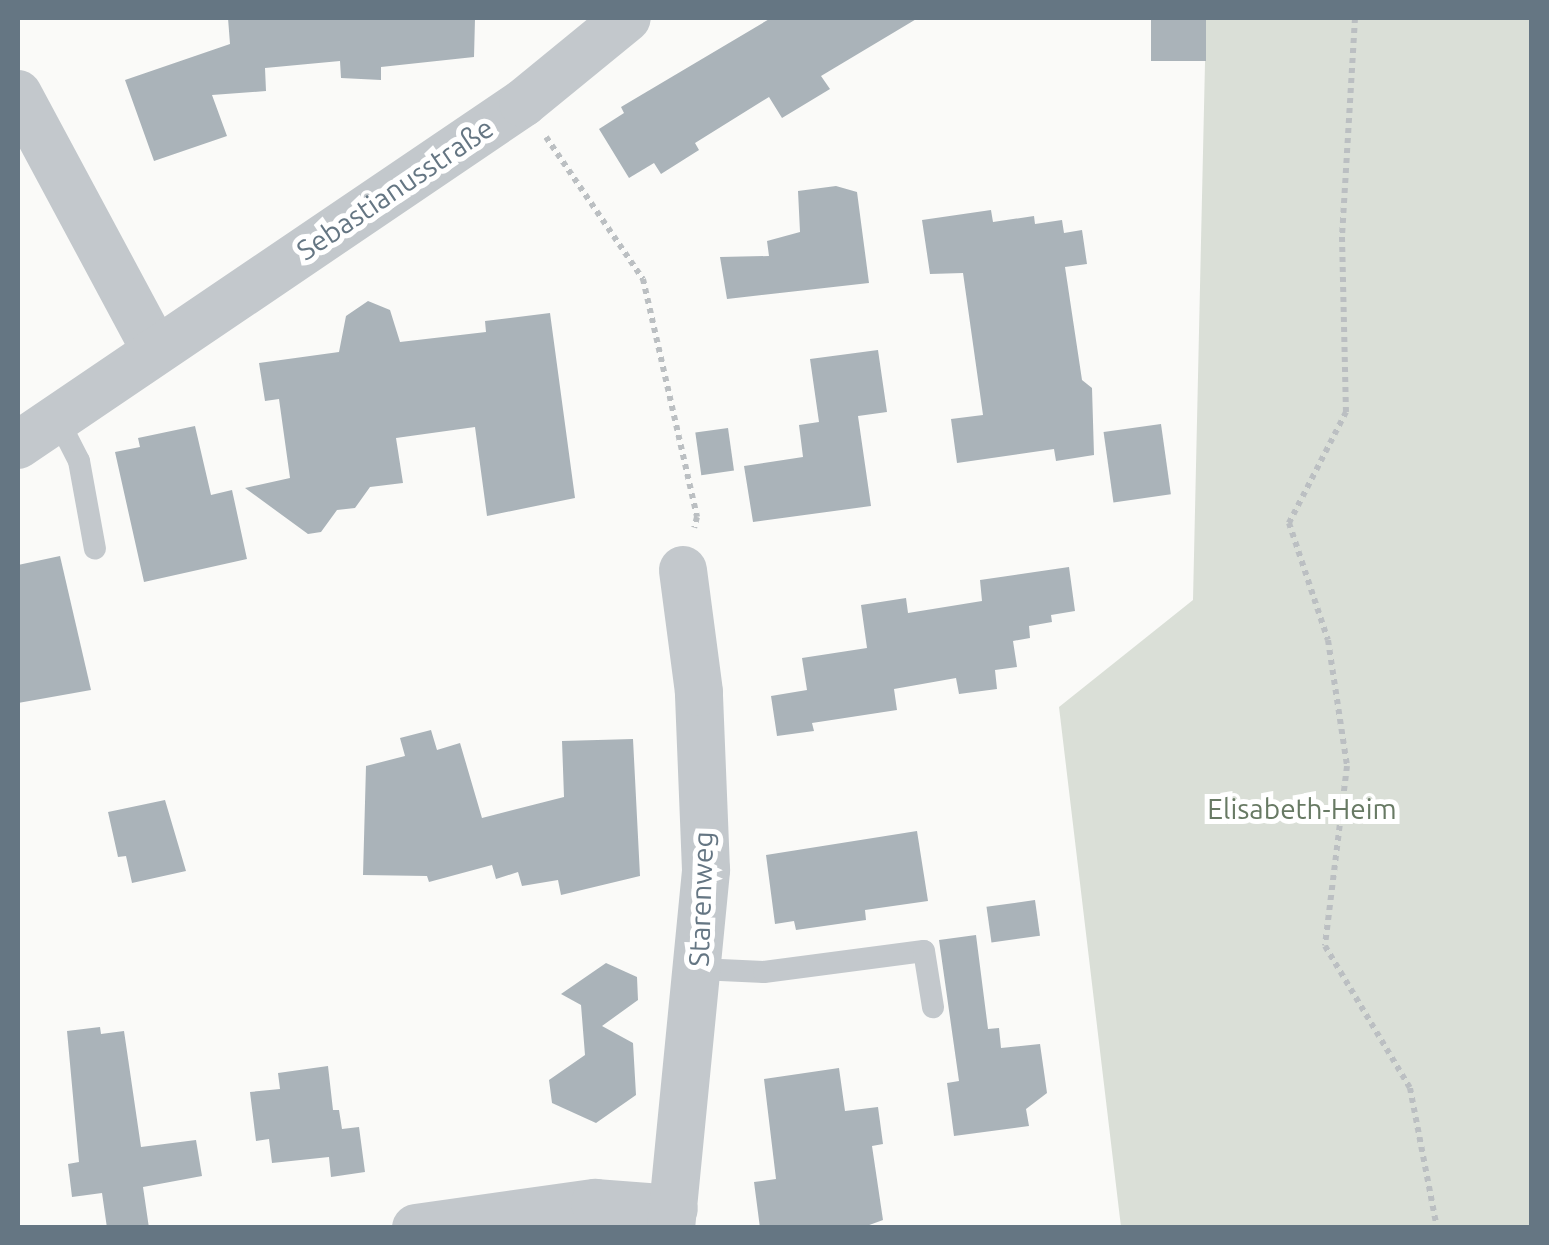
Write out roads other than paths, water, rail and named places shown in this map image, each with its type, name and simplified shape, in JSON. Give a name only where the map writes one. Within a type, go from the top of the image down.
[{"type":"street","name":"Sebastianusstraße","points":[[18,445],[523,103],[627,18]]},
{"type":"street","points":[[18,94],[155,350]]},
{"type":"street","name":"Starenweg","points":[[672,1218],[706,870],[700,692],[683,570]]},
{"type":"street","points":[[416,1228],[596,1203],[672,1218]]},
{"type":"lane","points":[[57,418],[79,461],[95,549]]},
{"type":"lane","points":[[699,969],[764,972],[924,951],[932,1007]]},
{"type":"park label","name":"Elisabeth-Heim","points":[[1302,809]]}]
